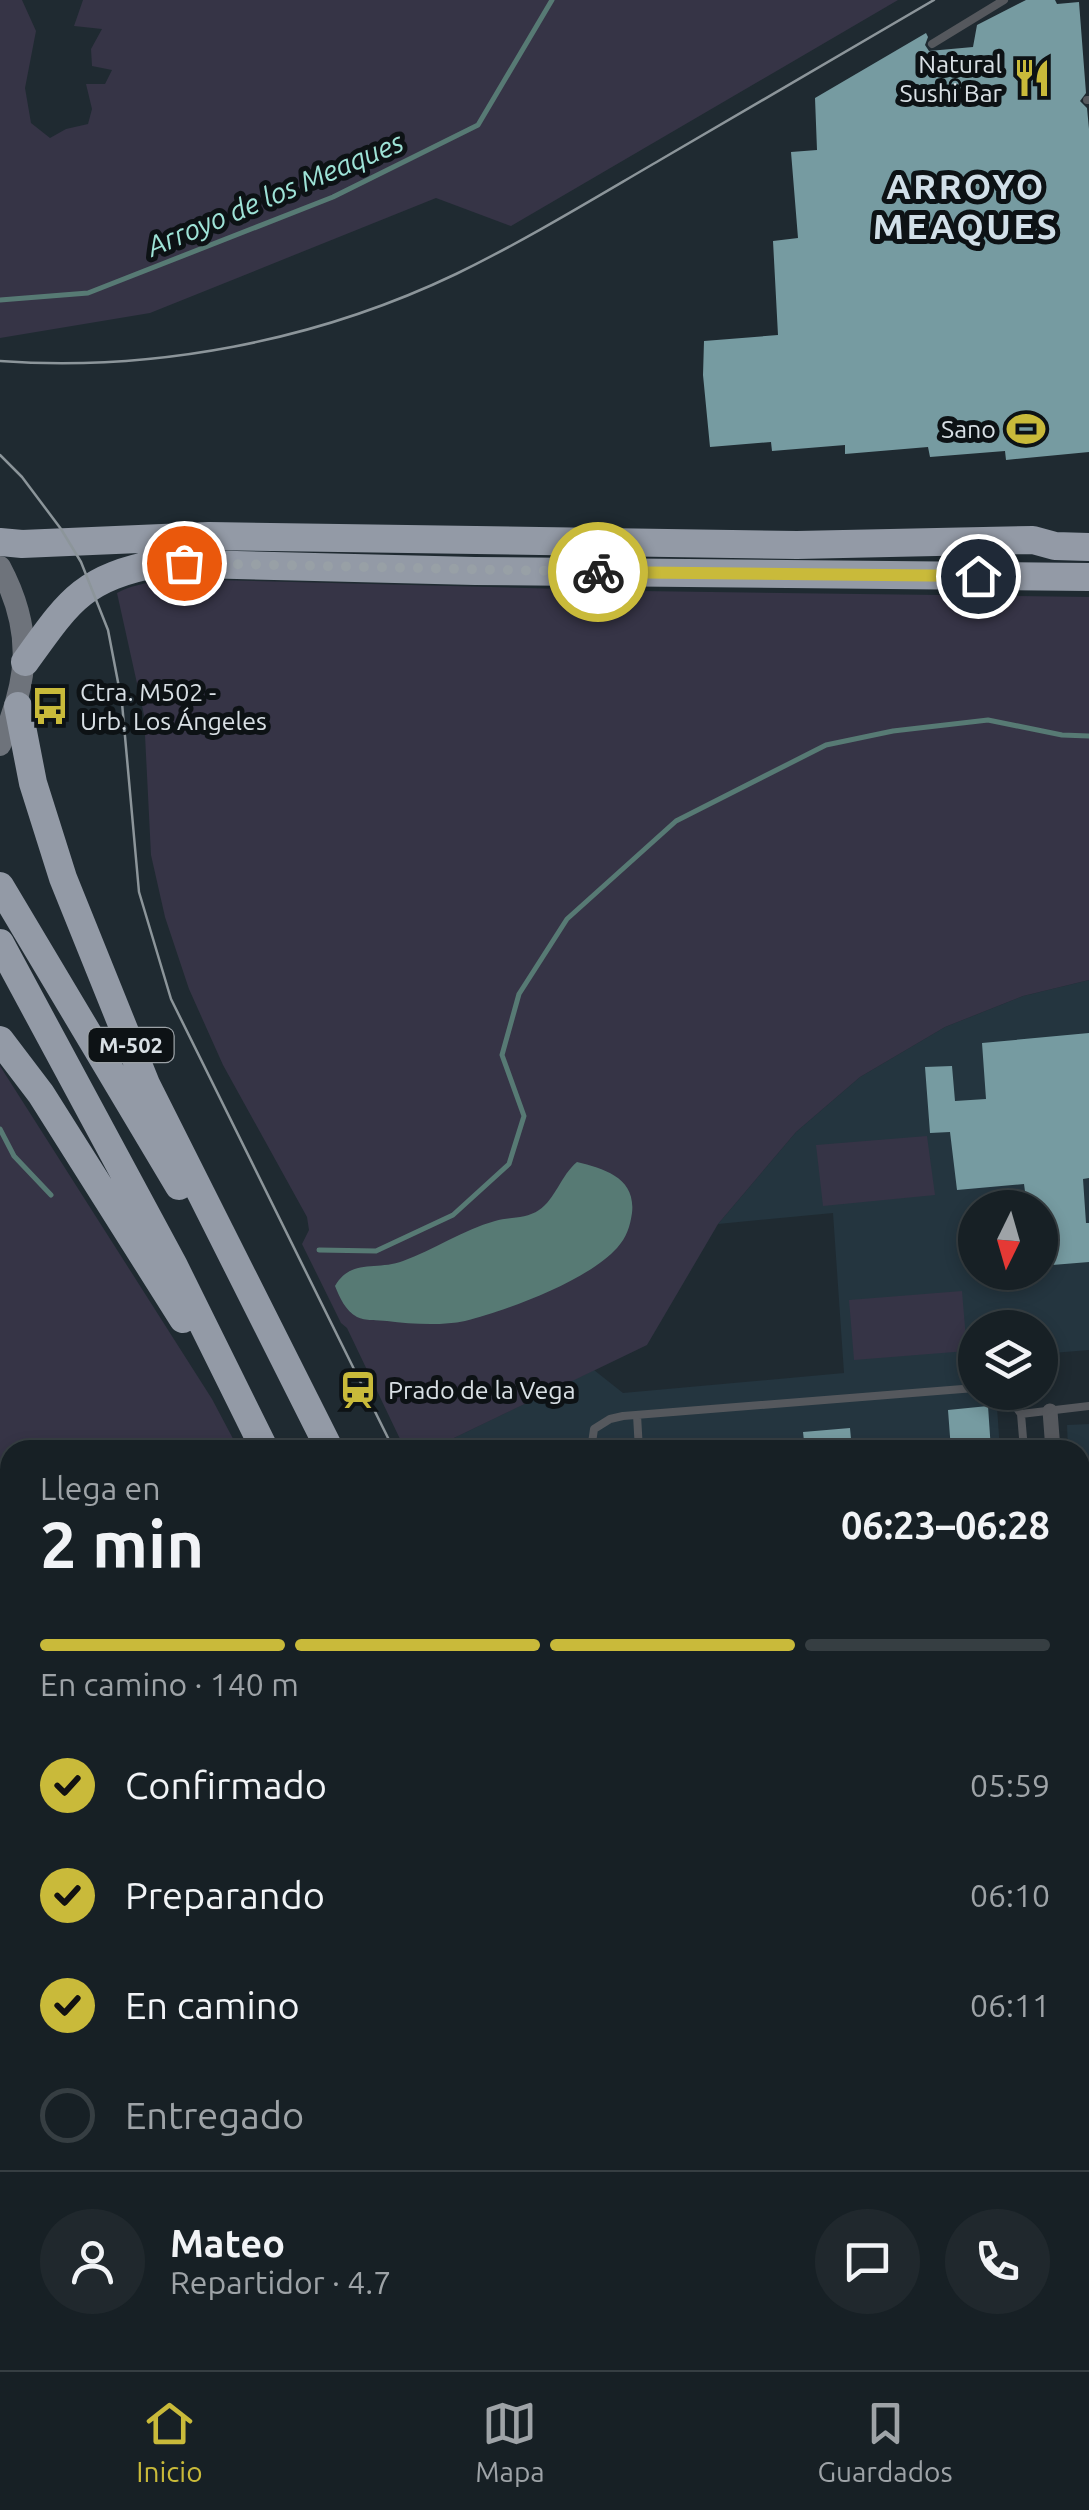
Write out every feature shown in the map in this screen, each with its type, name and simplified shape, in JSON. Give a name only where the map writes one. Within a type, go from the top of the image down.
[{"type":"highway","points":[[1032,540],[1054,531],[1089,530]]},
{"type":"highway","points":[[0,542],[209,536],[760,544],[1032,540],[1055,546],[1089,546]]},
{"type":"highway","points":[[25,662],[80,593],[117,571],[159,563],[1089,577]]},
{"type":"highway","name":"M-502","points":[[18,706],[32,782],[62,878],[139,1066],[325,1440]]},
{"type":"highway","name":"M-502","points":[[0,886],[287,1367]]},
{"type":"highway","name":"M-502","points":[[0,943],[174,1266],[259,1440]]},
{"type":"highway","name":"M-502","points":[[0,1040],[41,1094],[258,1440]]},
{"type":"street","points":[[0,568],[16,598],[25,662],[18,706],[0,745]]},
{"type":"street","points":[[1050,1411],[1052,1440]]},
{"type":"lane","points":[[932,44],[1004,0]]},
{"type":"lane","points":[[592,1440],[592,1433],[602,1423],[636,1415],[958,1389]]},
{"type":"lane","points":[[1021,1414],[1089,1406]]},
{"type":"lane","points":[[1018,1410],[1023,1440]]},
{"type":"lane","points":[[636,1415],[638,1440]]},
{"type":"shaded area","points":[[0,0],[22,0],[36,31],[25,88],[31,123],[50,138],[88,124],[92,109],[86,84],[105,84],[112,70],[92,66],[91,49],[102,29],[74,26],[83,0],[898,0],[511,226],[436,198],[150,313],[0,338]]},
{"type":"shaded area","points":[[153,582],[1089,597],[1089,980],[1023,996],[945,1027],[860,1077],[796,1132],[718,1224],[647,1345],[450,1440],[401,1440],[302,1244],[309,1230],[307,1217],[223,1065],[189,989],[165,917],[151,855],[144,715],[117,593]]},
{"type":"shaded area","points":[[1089,980],[1089,1350],[1058,1353],[1058,1310],[958,1310],[958,1410],[997,1410],[999,1440],[450,1440],[594,1370],[623,1393],[844,1373],[833,1213],[718,1224],[796,1132],[860,1077],[945,1027],[1023,996]]},
{"type":"shaded area","points":[[0,1066],[212,1399],[234,1440],[0,1440]]},
{"type":"shaded area","points":[[927,1136],[935,1195],[823,1206],[816,1145]]},
{"type":"shaded area","points":[[577,1162],[616,1177],[624,1183],[632,1201],[623,1240],[587,1272],[524,1302],[456,1323],[364,1319],[343,1303],[335,1286],[349,1272],[403,1261],[483,1225],[534,1213],[545,1206]]},
{"type":"shaded area","points":[[962,1291],[958,1352],[854,1360],[849,1300]]},
{"type":"shaded area","points":[[1089,1424],[1089,1440],[1068,1440],[1067,1425]]},
{"type":"building","points":[[1026,0],[1079,2],[1086,93],[1080,101],[1087,108],[1089,129],[1089,452],[1006,460],[1005,451],[930,457],[928,447],[845,454],[845,445],[772,451],[771,442],[710,447],[704,341],[778,335],[773,241],[798,238],[791,152],[817,150],[815,98],[926,33],[929,51],[973,47],[977,25]]},
{"type":"building","points":[[1089,1033],[1089,1178],[1083,1179],[1089,1262],[1058,1265],[1058,1190],[1025,1190],[1024,1184],[957,1190],[950,1132],[930,1133],[925,1067],[952,1066],[955,1101],[986,1099],[982,1043]]},
{"type":"building","points":[[948,1410],[988,1410],[990,1440],[950,1440]]},
{"type":"building","points":[[850,1428],[851,1440],[804,1440],[803,1432]]},
{"type":"waterway","name":"Arroyo de los Meaques","points":[[0,300],[88,293],[333,197],[478,125],[552,0]]},
{"type":"waterway","points":[[319,1250],[376,1251],[453,1215],[509,1164],[524,1116],[502,1055],[519,994],[567,919],[676,821],[826,745],[893,731],[988,720],[1062,735],[1089,736]]},
{"type":"waterway","points":[[0,1129],[14,1156],[51,1195]]},
{"type":"tram line","points":[[0,361],[117,361],[233,347],[291,334],[403,297],[534,233],[934,0]]},
{"type":"tram line","points":[[0,455],[61,529],[81,562],[108,630],[122,703],[139,892],[171,999],[389,1440]]},
{"type":"way so far","points":[[184,563],[598,572]]},
{"type":"place","name":"Natural Sushi Bar","points":[[1032,78]]},
{"type":"place","name":"Sano","points":[[1026,429]]},
{"type":"place","name":"Ctra. M502 - Urb. Los Ángeles","points":[[50,706]]},
{"type":"place","name":"Prado de la Vega","points":[[358,1390]]},
{"type":"district","name":"ARROYO MEAQUES","points":[[966,207]]},
{"type":"route","points":[[598,572],[978,576]]}]
